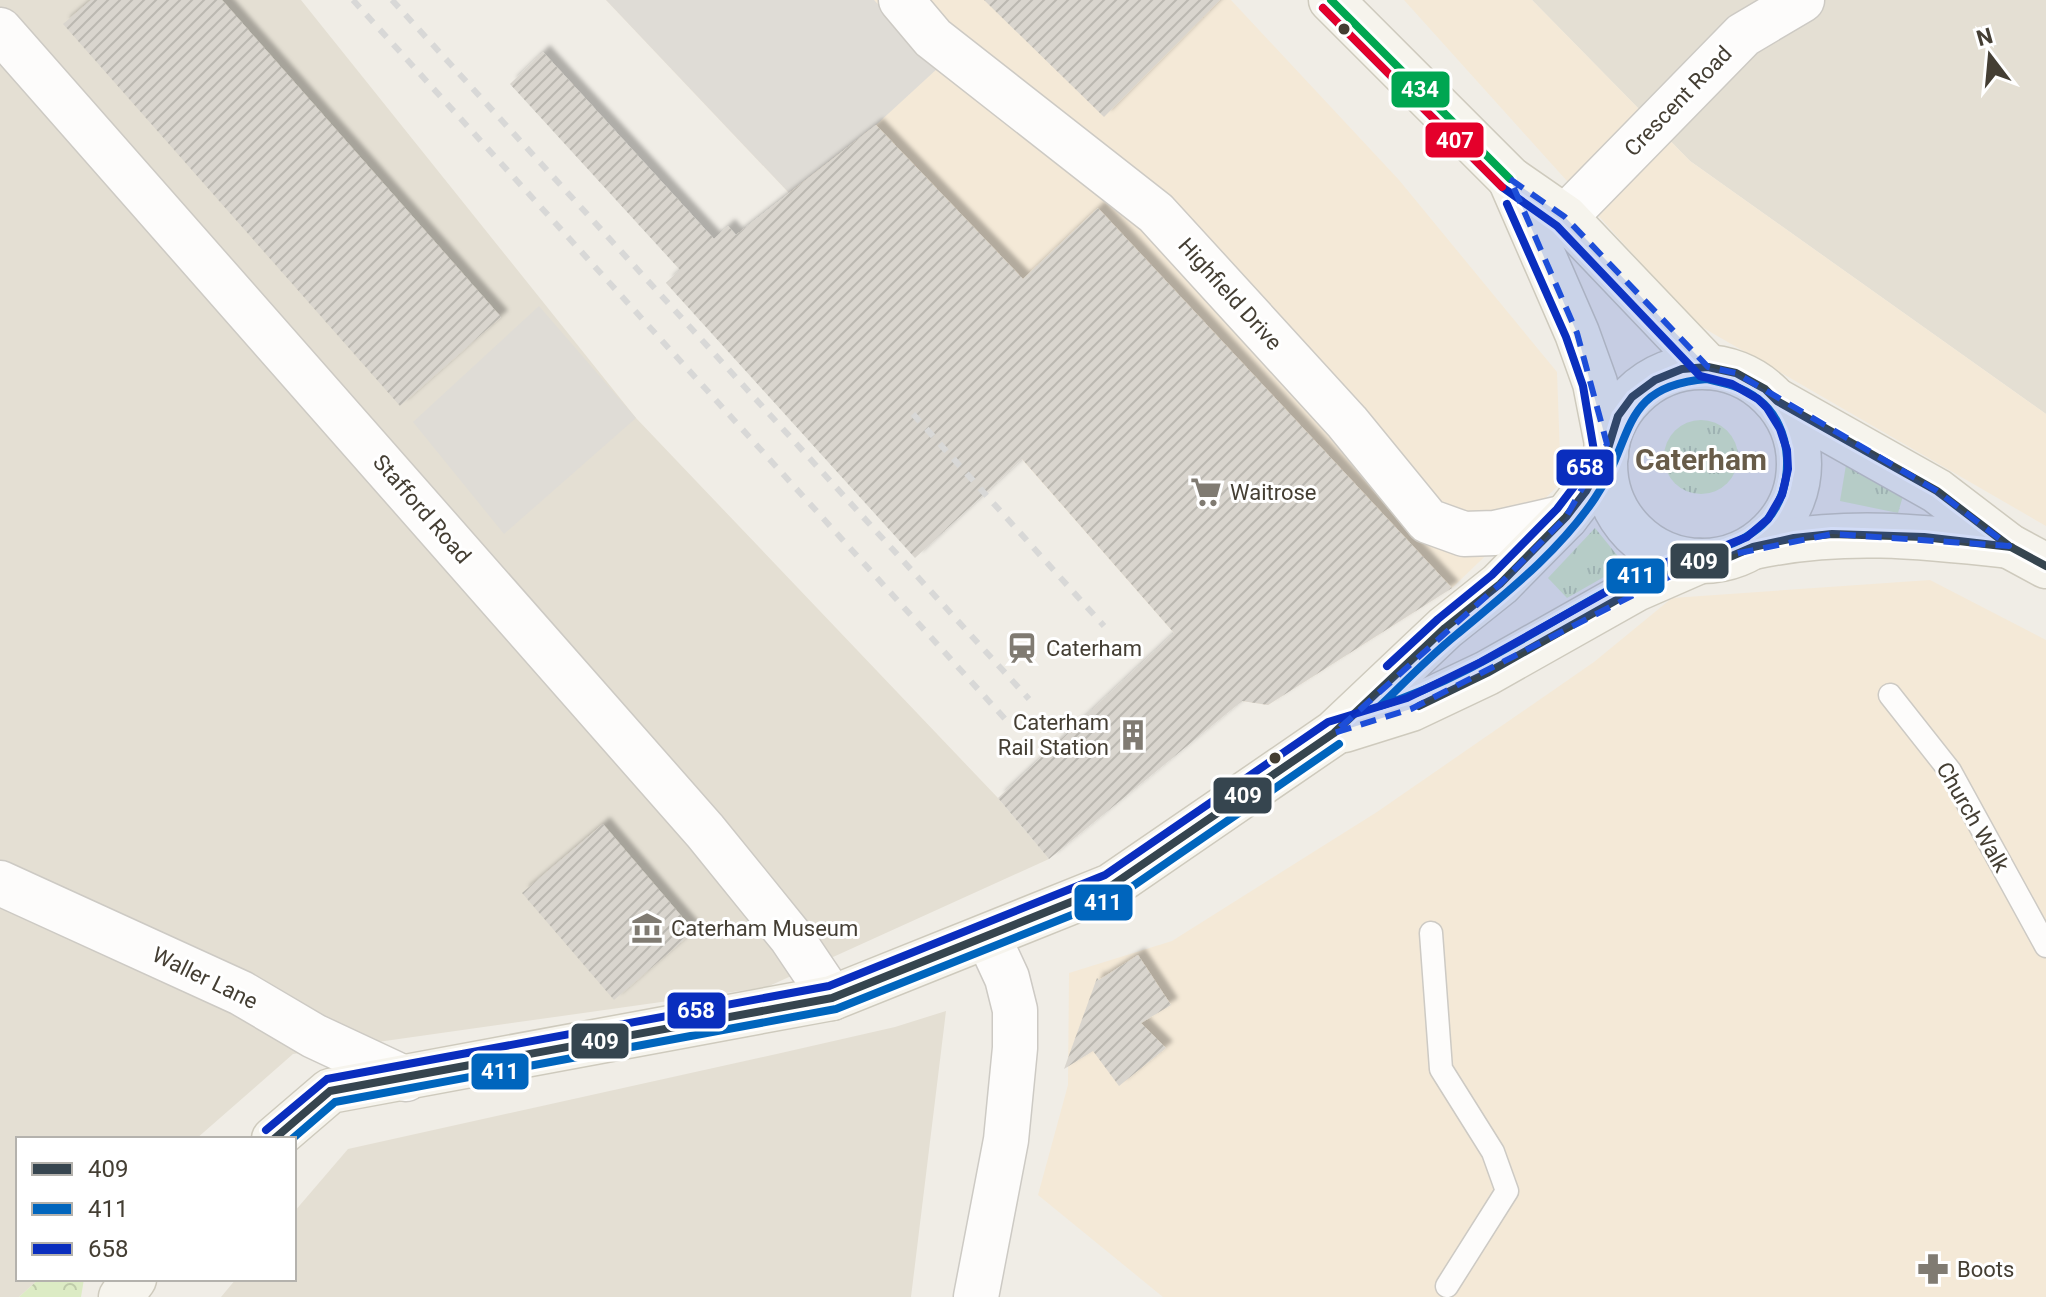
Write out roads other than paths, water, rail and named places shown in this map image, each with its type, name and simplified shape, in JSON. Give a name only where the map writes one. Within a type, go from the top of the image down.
[{"type":"main road","points":[[1331,0],[1510,179],[1565,217],[1708,367]]},
{"type":"main road","points":[[1510,179],[1577,333],[1595,383],[1607,450],[1607,482],[1615,506],[1625,524],[1644,542],[1668,555],[1700,561],[1725,559],[1753,547],[1794,538],[1832,534],[1924,537],[2027,556]]},
{"type":"main road","points":[[276,1137],[330,1091],[832,998],[1111,886],[1334,733],[1445,628],[1500,584],[1566,517],[1586,491],[1607,450],[1618,416],[1632,397],[1655,380],[1682,369],[1708,367],[1736,373],[1765,389],[1777,401],[1791,424],[1799,448],[1800,470],[1793,500],[1777,527],[1753,547]]},
{"type":"main road","points":[[1777,401],[1937,491],[2027,556]]},
{"type":"main road","points":[[1334,733],[1411,709],[1487,673],[1636,589],[1700,561]]},
{"type":"street","name":"Highfield Drive","points":[[901,0],[933,38],[1156,213],[1347,422],[1428,521],[1464,534],[1495,533],[1566,517]]},
{"type":"street","name":"Crescent Road","points":[[1565,217],[1743,35],[1802,0]]},
{"type":"street","name":"Stafford Road","points":[[0,30],[705,831],[791,937],[832,998]]},
{"type":"street","name":"Waller Lane","points":[[0,883],[241,993],[314,1036],[406,1079]]},
{"type":"street","points":[[976,1297],[1006,1140],[1015,1048],[1015,1010],[1007,978],[988,937]]},
{"type":"lane","name":"Church Walk","points":[[1890,695],[1950,771],[2046,946]]},
{"type":"lane","points":[[1431,933],[1441,1069],[1493,1152],[1507,1191],[1447,1286]]},
{"type":"railway","points":[[353,0],[1006,720]]},
{"type":"railway","points":[[392,0],[1029,699]]},
{"type":"railway","points":[[913,414],[1104,626]]},
{"type":"place","name":"Waitrose","points":[[1206,492]]},
{"type":"place","name":"Caterham","points":[[1022,648]]},
{"type":"place","name":"Caterham Rail Station","points":[[1133,735]]},
{"type":"place","name":"Caterham Museum","points":[[647,928]]},
{"type":"place","name":"Boots","points":[[1933,1269]]},
{"type":"district","name":"Caterham","points":[[1701,459]]}]
